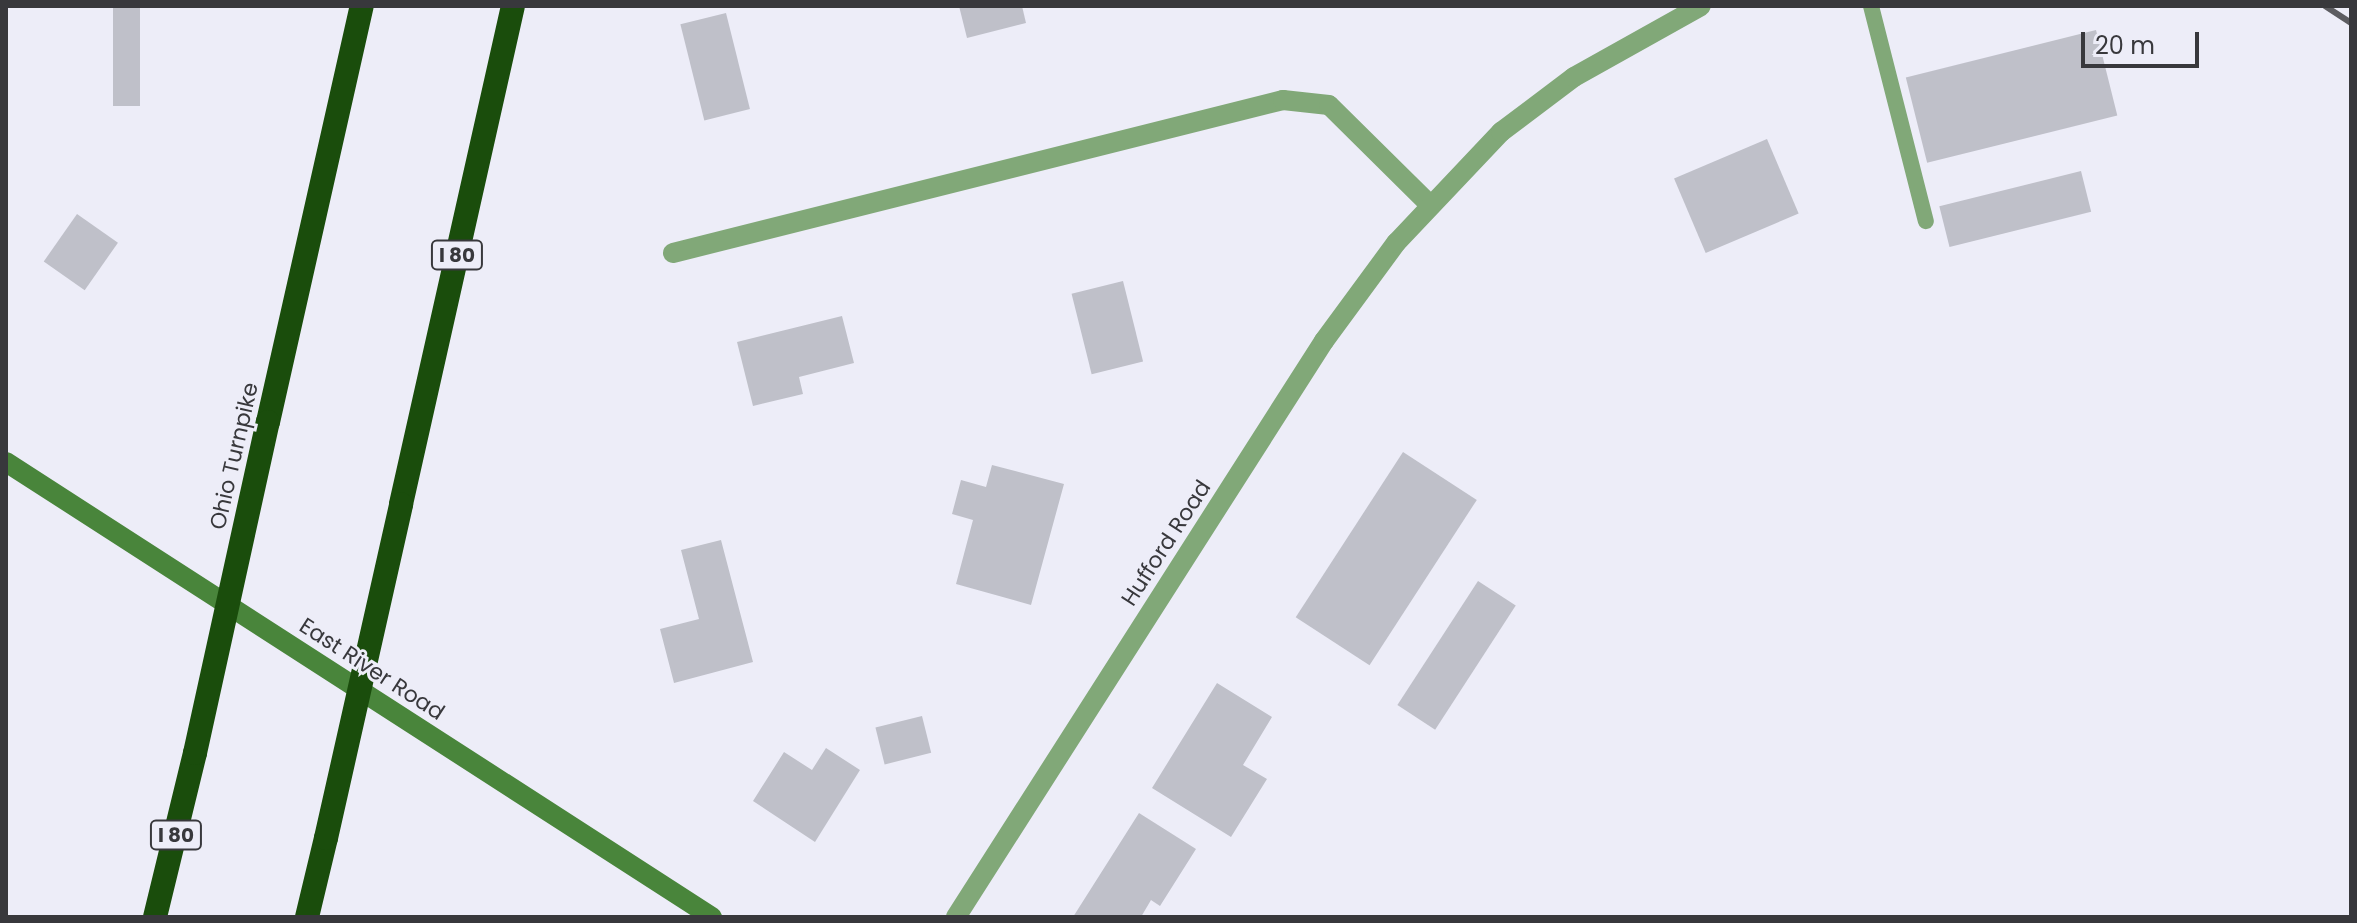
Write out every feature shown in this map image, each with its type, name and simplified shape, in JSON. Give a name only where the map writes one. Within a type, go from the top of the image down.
[{"type":"highway","name":"Ohio Turnpike","points":[[155,917],[195,753],[362,6]]},
{"type":"highway","name":"I 80","points":[[307,917],[513,6]]},
{"type":"main road","name":"East River Road","points":[[6,462],[712,917]]},
{"type":"street","name":"Hufford Road","points":[[956,917],[1324,341],[1429,204],[1501,132],[1574,77],[1701,6]]},
{"type":"street","points":[[673,253],[1283,100],[1329,105],[1429,204]]},
{"type":"lane","points":[[1871,6],[1926,221]]},
{"type":"building","points":[[113,6],[140,6],[140,106],[113,106]]},
{"type":"building","points":[[959,6],[1022,6],[1026,23],[967,38]]},
{"type":"building","points":[[726,13],[750,109],[704,120],[680,24]]},
{"type":"building","points":[[2096,30],[2117,115],[1927,163],[1906,77]]},
{"type":"building","points":[[1767,139],[1799,214],[1706,253],[1674,178]]},
{"type":"building","points":[[2081,171],[2091,212],[1949,247],[1939,206]]},
{"type":"building","points":[[77,214],[118,243],[85,290],[44,262]]},
{"type":"building","points":[[1123,281],[1143,362],[1092,374],[1072,294]]},
{"type":"building","points":[[842,316],[854,363],[799,377],[803,394],[753,406],[737,342]]},
{"type":"building","points":[[1403,452],[1477,500],[1370,665],[1296,617]]},
{"type":"building","points":[[992,465],[1064,484],[1031,605],[956,584],[973,520],[952,514],[961,480],[986,487]]},
{"type":"building","points":[[721,540],[753,662],[674,683],[660,629],[699,619],[681,550]]},
{"type":"building","points":[[1478,581],[1516,606],[1435,730],[1397,705]]},
{"type":"building","points":[[1217,683],[1272,717],[1243,765],[1267,779],[1231,837],[1152,788]]},
{"type":"building","points":[[922,716],[931,753],[885,764],[875,728]]},
{"type":"building","points":[[826,748],[860,770],[815,842],[753,801],[784,752],[812,770]]},
{"type":"building","points":[[1139,813],[1196,849],[1160,906],[1151,900],[1141,917],[1073,917]]},
{"type":"railway","points":[[2325,6],[2351,23]]}]
